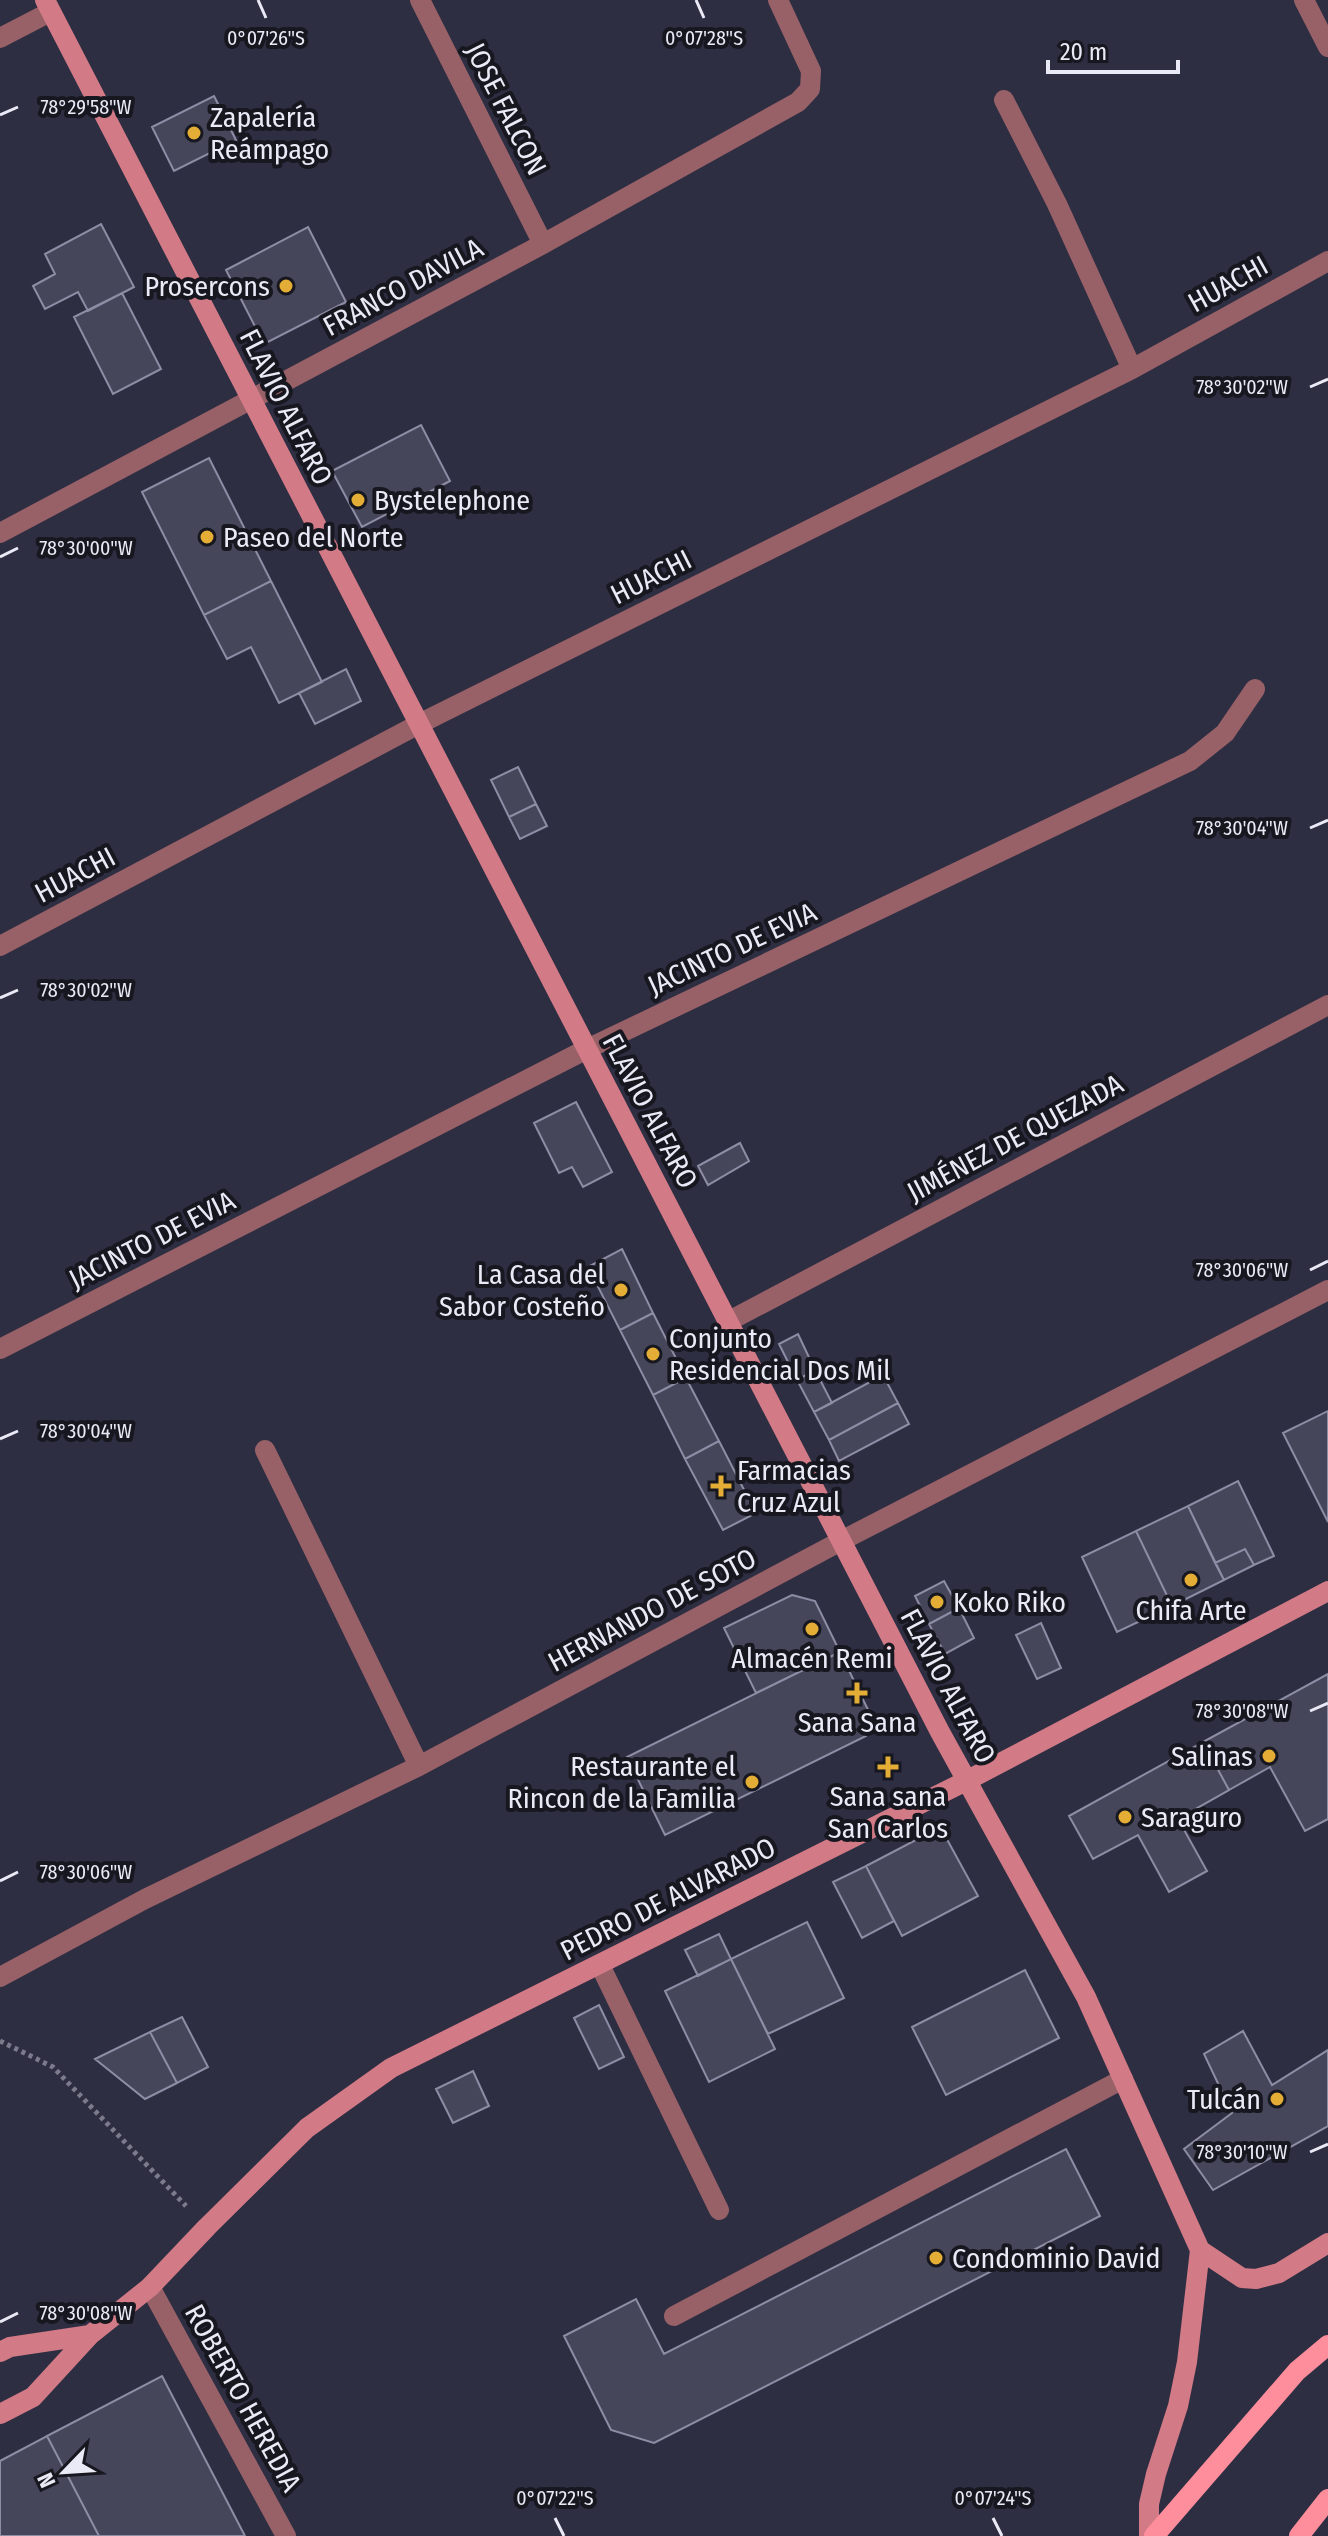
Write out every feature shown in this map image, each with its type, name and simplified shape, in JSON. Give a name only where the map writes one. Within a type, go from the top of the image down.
[{"type":"main road","points":[[1152,2536],[1297,2371],[1328,2345]]},
{"type":"main road","points":[[1299,2536],[1328,2499]]},
{"type":"street","name":"JOSE FALCON","points":[[420,0],[543,244]]},
{"type":"street","name":"FRANCO DAVILA","points":[[0,533],[543,244],[798,102],[810,89],[811,71],[778,0]]},
{"type":"street","points":[[1304,0],[1328,47]]},
{"type":"street","points":[[0,38],[48,6]]},
{"type":"street","name":"FLAVIO ALFARO","points":[[48,6],[966,1781],[1086,1997],[1200,2250]]},
{"type":"street","points":[[1004,100],[1057,204],[1132,369]]},
{"type":"street","name":"HUACHI","points":[[0,946],[419,724],[1132,369],[1328,261]]},
{"type":"street","name":"JACINTO DE EVIA","points":[[0,1349],[587,1049],[1190,761],[1225,733],[1255,689]]},
{"type":"street","name":"JIMÉNEZ DE QUEZADA","points":[[729,1321],[1328,1005]]},
{"type":"street","name":"HERNANDO DE SOTO","points":[[0,1977],[145,1899],[419,1766],[841,1541],[1328,1290]]},
{"type":"street","points":[[265,1450],[419,1766]]},
{"type":"street","name":"PEDRO DE ALVARADO","points":[[0,2414],[33,2397],[90,2335],[150,2287],[307,2128],[391,2068],[966,1781],[1328,1591]]},
{"type":"street","points":[[600,1965],[719,2210]]},
{"type":"street","points":[[674,2316],[1123,2079]]},
{"type":"street","points":[[1152,2536],[1149,2504],[1178,2406],[1187,2362],[1200,2250],[1242,2278],[1256,2279],[1279,2273],[1328,2243]]},
{"type":"street","name":"ROBERTO HEREDIA","points":[[150,2287],[286,2536]]},
{"type":"street","points":[[0,2352],[10,2347],[90,2335]]},
{"type":"path","points":[[0,2041],[53,2067],[207,2227]]},
{"type":"building","name":"Zapalería Reámpago","points":[[214,96],[236,140],[174,171],[152,127]]},
{"type":"building","points":[[101,224],[134,287],[88,311],[78,292],[45,309],[33,286],[55,274],[45,254]]},
{"type":"building","name":"Prosercons","points":[[308,227],[346,302],[264,344],[226,270]]},
{"type":"building","points":[[122,293],[161,369],[113,394],[74,317]]},
{"type":"building","points":[[421,425],[450,481],[362,527],[332,471]]},
{"type":"building","name":"Paseo del Norte","points":[[209,458],[271,581],[204,615],[142,492]]},
{"type":"building","points":[[271,581],[322,682],[279,703],[251,647],[227,659],[204,615]]},
{"type":"building","points":[[346,669],[361,701],[315,724],[299,693]]},
{"type":"building","points":[[518,767],[536,804],[509,817],[491,780]]},
{"type":"building","points":[[536,804],[547,826],[520,839],[509,817]]},
{"type":"building","points":[[576,1102],[612,1172],[583,1187],[572,1167],[559,1173],[534,1123]]},
{"type":"building","points":[[740,1143],[749,1161],[708,1185],[698,1166]]},
{"type":"building","name":"La Casa del Sabor Costeño","points":[[622,1249],[653,1313],[620,1330],[588,1267]]},
{"type":"building","name":"Conjunto Residencial Dos Mil","points":[[653,1313],[686,1378],[653,1395],[620,1330]]},
{"type":"building","points":[[798,1334],[815,1370],[797,1380],[779,1344]]},
{"type":"building","points":[[815,1370],[832,1403],[814,1412],[797,1380]]},
{"type":"building","points":[[883,1375],[898,1403],[829,1440],[814,1412]]},
{"type":"building","points":[[686,1378],[719,1441],[685,1459],[653,1395]]},
{"type":"building","points":[[898,1403],[909,1424],[839,1461],[829,1440]]},
{"type":"building","points":[[1328,1411],[1328,1522],[1283,1433]]},
{"type":"building","name":"Farmacias Cruz Azul","points":[[719,1441],[756,1513],[723,1530],[685,1459]]},
{"type":"building","points":[[1238,1481],[1274,1556],[1254,1565],[1245,1549],[1215,1563],[1188,1506]]},
{"type":"building","points":[[1188,1506],[1224,1580],[1172,1606],[1136,1531]]},
{"type":"building","points":[[1136,1531],[1172,1606],[1117,1632],[1082,1557]]},
{"type":"building","points":[[1245,1549],[1254,1565],[1224,1580],[1215,1563]]},
{"type":"building","name":"Koko Riko","points":[[944,1581],[959,1608],[929,1624],[915,1596]]},
{"type":"building","points":[[792,1595],[815,1601],[840,1652],[756,1693],[724,1628]]},
{"type":"building","points":[[959,1608],[974,1638],[945,1654],[929,1624]]},
{"type":"building","points":[[1041,1623],[1061,1668],[1037,1679],[1016,1635]]},
{"type":"building","points":[[840,1652],[873,1720],[866,1736],[665,1835],[627,1757]]},
{"type":"building","name":"Salinas","points":[[1328,1674],[1328,1819],[1305,1831],[1270,1767],[1229,1790],[1203,1742]]},
{"type":"building","name":"Saraguro","points":[[1203,1742],[1229,1790],[1178,1819],[1207,1871],[1169,1892],[1138,1835],[1093,1859],[1069,1816]]},
{"type":"building","points":[[931,1832],[943,1832],[978,1896],[902,1936],[866,1866]]},
{"type":"building","points":[[866,1866],[894,1921],[862,1938],[833,1882]]},
{"type":"building","points":[[807,1922],[844,1998],[768,2034],[731,1959]]},
{"type":"building","points":[[719,1934],[731,1959],[698,1976],[685,1950]]},
{"type":"building","points":[[731,1959],[775,2049],[709,2082],[665,1991]]},
{"type":"building","points":[[1025,1970],[1059,2038],[946,2095],[912,2027]]},
{"type":"building","points":[[599,2005],[624,2057],[599,2069],[574,2018]]},
{"type":"building","points":[[182,2017],[208,2067],[177,2083],[150,2032]]},
{"type":"building","name":"Tulcán","points":[[1243,2031],[1272,2085],[1328,2050],[1328,2126],[1213,2190],[1184,2149],[1232,2113],[1204,2054]]},
{"type":"building","points":[[150,2032],[177,2083],[145,2099],[95,2059]]},
{"type":"building","points":[[473,2071],[489,2106],[453,2123],[436,2089]]},
{"type":"building","name":"Condominio David","points":[[1066,2149],[1100,2216],[654,2443],[611,2430],[564,2336],[636,2299],[664,2354]]},
{"type":"building","points":[[162,2376],[245,2536],[99,2536],[47,2436]]},
{"type":"building","points":[[47,2436],[99,2536],[0,2536],[0,2461]]},
{"type":"place","name":"Zapalería Reámpago","points":[[194,133]]},
{"type":"place","name":"Prosercons","points":[[286,286]]},
{"type":"place","name":"Bystelephone","points":[[358,500]]},
{"type":"place","name":"Paseo del Norte","points":[[207,537]]},
{"type":"place","name":"La Casa del Sabor Costeño","points":[[621,1290]]},
{"type":"place","name":"Conjunto Residencial Dos Mil","points":[[653,1354]]},
{"type":"place","name":"Farmacias Cruz Azul","points":[[721,1486]]},
{"type":"place","name":"Chifa Arte","points":[[1191,1580]]},
{"type":"place","name":"Koko Riko","points":[[937,1602]]},
{"type":"place","name":"Almacén Remi","points":[[812,1629]]},
{"type":"place","name":"Sana Sana","points":[[857,1693]]},
{"type":"place","name":"Salinas","points":[[1269,1756]]},
{"type":"place","name":"Sana sana San Carlos","points":[[888,1767]]},
{"type":"place","name":"Restaurante el Rincon de la Familia","points":[[752,1782]]},
{"type":"place","name":"Saraguro","points":[[1125,1817]]},
{"type":"place","name":"Tulcán","points":[[1277,2099]]},
{"type":"place","name":"Condominio David","points":[[936,2258]]}]
